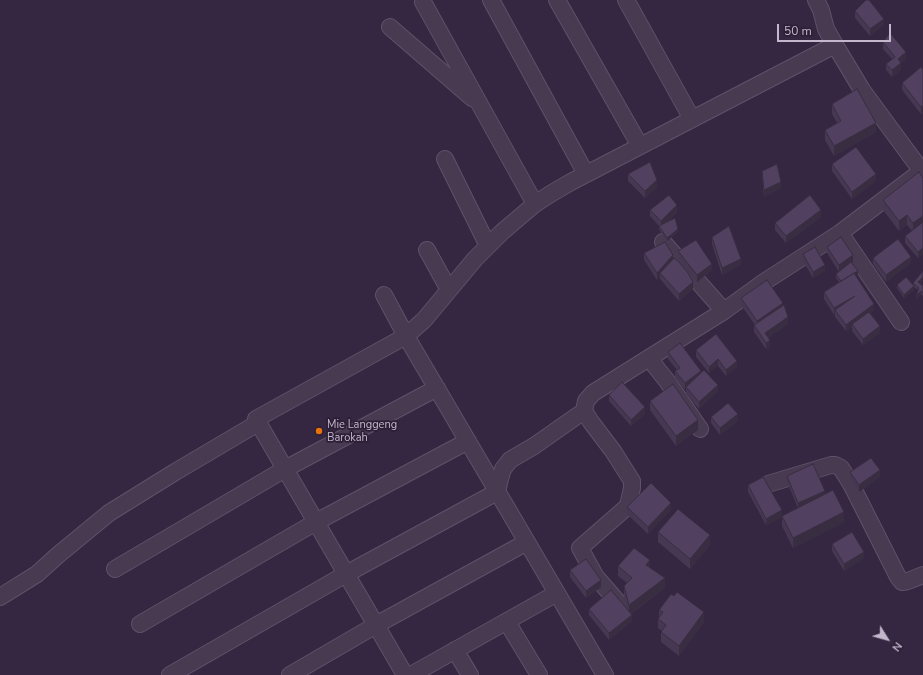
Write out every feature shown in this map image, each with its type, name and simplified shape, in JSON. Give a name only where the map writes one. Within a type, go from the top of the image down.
[{"type":"street","points":[[491,0],[586,174]]},
{"type":"street","points":[[557,0],[640,146]]},
{"type":"street","points":[[626,0],[692,119]]},
{"type":"street","points":[[170,675],[346,574],[497,492],[503,469],[510,460],[534,446],[584,411],[586,401],[593,393],[724,311],[764,282],[840,233],[922,171],[862,90],[826,29],[821,10],[816,0]]},
{"type":"street","points":[[423,2],[535,204]]},
{"type":"street","points":[[390,27],[481,106]]},
{"type":"street","points":[[405,675],[256,419],[406,336],[424,320],[475,259],[502,232],[535,204],[586,174],[835,45]]},
{"type":"street","points":[[445,159],[488,246]]},
{"type":"street","points":[[840,233],[901,322]]},
{"type":"street","points":[[663,242],[724,311]]},
{"type":"street","points":[[427,250],[449,290]]},
{"type":"street","points":[[384,295],[406,336],[497,492],[606,675]]},
{"type":"street","points":[[651,357],[655,366],[700,429]]},
{"type":"street","points":[[115,569],[285,469],[437,388]]},
{"type":"street","points":[[584,411],[614,452],[632,481],[628,506],[580,548],[596,576],[626,612]]},
{"type":"street","points":[[0,597],[37,574],[109,513],[258,423]]},
{"type":"street","points":[[140,624],[316,522],[468,441]]},
{"type":"street","points":[[768,484],[831,465],[841,468],[851,484],[902,582],[923,575]]},
{"type":"street","points":[[290,675],[376,625],[527,542]]},
{"type":"street","points":[[411,675],[558,594]]},
{"type":"street","points":[[507,622],[539,675]]},
{"type":"street","points":[[456,650],[470,675]]},
{"type":"building","points":[[866,0],[869,0],[884,19],[870,29],[855,11]]},
{"type":"building","points":[[890,33],[906,52],[898,59],[901,63],[892,70],[886,64],[895,57],[883,42]]},
{"type":"building","points":[[921,67],[923,70],[923,106],[921,107],[902,83]]},
{"type":"building","points":[[857,89],[876,123],[834,146],[825,130],[841,121],[832,104]]},
{"type":"building","points":[[856,147],[876,174],[852,192],[832,164]]},
{"type":"building","points":[[650,162],[657,180],[645,191],[628,174]]},
{"type":"building","points":[[777,164],[781,182],[764,190],[762,171]]},
{"type":"building","points":[[919,172],[923,178],[923,216],[913,223],[907,215],[899,221],[883,200]]},
{"type":"building","points":[[669,195],[677,205],[661,221],[650,210]]},
{"type":"building","points":[[810,195],[821,210],[786,236],[775,223]]},
{"type":"building","points":[[675,218],[678,229],[667,238],[659,226]]},
{"type":"building","points":[[923,222],[923,248],[918,252],[905,236]]},
{"type":"building","points":[[729,226],[741,259],[722,268],[712,237]]},
{"type":"building","points":[[841,237],[853,255],[839,265],[827,247]]},
{"type":"building","points":[[898,239],[911,257],[886,275],[873,258]]},
{"type":"building","points":[[696,240],[712,264],[697,275],[678,251]]},
{"type":"building","points":[[665,242],[673,255],[657,273],[644,253]]},
{"type":"building","points":[[815,247],[825,265],[813,272],[803,254]]},
{"type":"building","points":[[674,258],[688,273],[693,282],[679,294],[660,273]]},
{"type":"building","points":[[851,262],[858,271],[841,281],[836,274]]},
{"type":"building","points":[[923,271],[923,277],[918,282],[923,286],[923,293],[921,291],[916,296],[919,288],[913,283]]},
{"type":"building","points":[[854,273],[874,304],[846,325],[835,310],[855,296],[834,308],[824,292]]},
{"type":"building","points":[[906,277],[914,286],[904,295],[897,285]]},
{"type":"building","points":[[767,280],[783,303],[757,321],[741,298]]},
{"type":"building","points":[[784,305],[788,317],[765,333],[770,340],[766,343],[754,325]]},
{"type":"building","points":[[869,312],[880,326],[863,339],[852,324]]},
{"type":"building","points":[[716,334],[737,361],[726,370],[718,359],[709,367],[696,350]]},
{"type":"building","points":[[680,343],[701,371],[685,383],[675,371],[680,368],[668,352]]},
{"type":"building","points":[[704,370],[718,385],[699,402],[686,387]]},
{"type":"building","points":[[622,382],[645,407],[631,420],[609,395]]},
{"type":"building","points":[[673,384],[698,420],[676,436],[650,401]]},
{"type":"building","points":[[728,403],[738,414],[720,428],[711,417]]},
{"type":"building","points":[[871,458],[880,470],[859,485],[850,472]]},
{"type":"building","points":[[813,464],[825,491],[798,503],[787,476]]},
{"type":"building","points":[[763,477],[782,510],[766,519],[748,485]]},
{"type":"building","points":[[651,483],[671,503],[648,527],[627,507]]},
{"type":"building","points":[[833,490],[844,512],[793,538],[782,516]]},
{"type":"building","points":[[678,509],[710,535],[690,559],[658,532]]},
{"type":"building","points":[[852,532],[864,552],[844,564],[832,544]]},
{"type":"building","points":[[634,548],[650,560],[646,565],[665,578],[629,605],[624,586],[632,578],[618,566]]},
{"type":"building","points":[[586,559],[601,580],[586,591],[570,570]]},
{"type":"building","points":[[611,590],[632,615],[609,633],[589,609]]},
{"type":"building","points":[[677,592],[704,612],[679,646],[661,632],[666,625],[658,619],[663,612],[659,610],[671,594],[674,596]]},
{"type":"place","name":"Mie Langgeng Barokah","points":[[319,431]]}]
